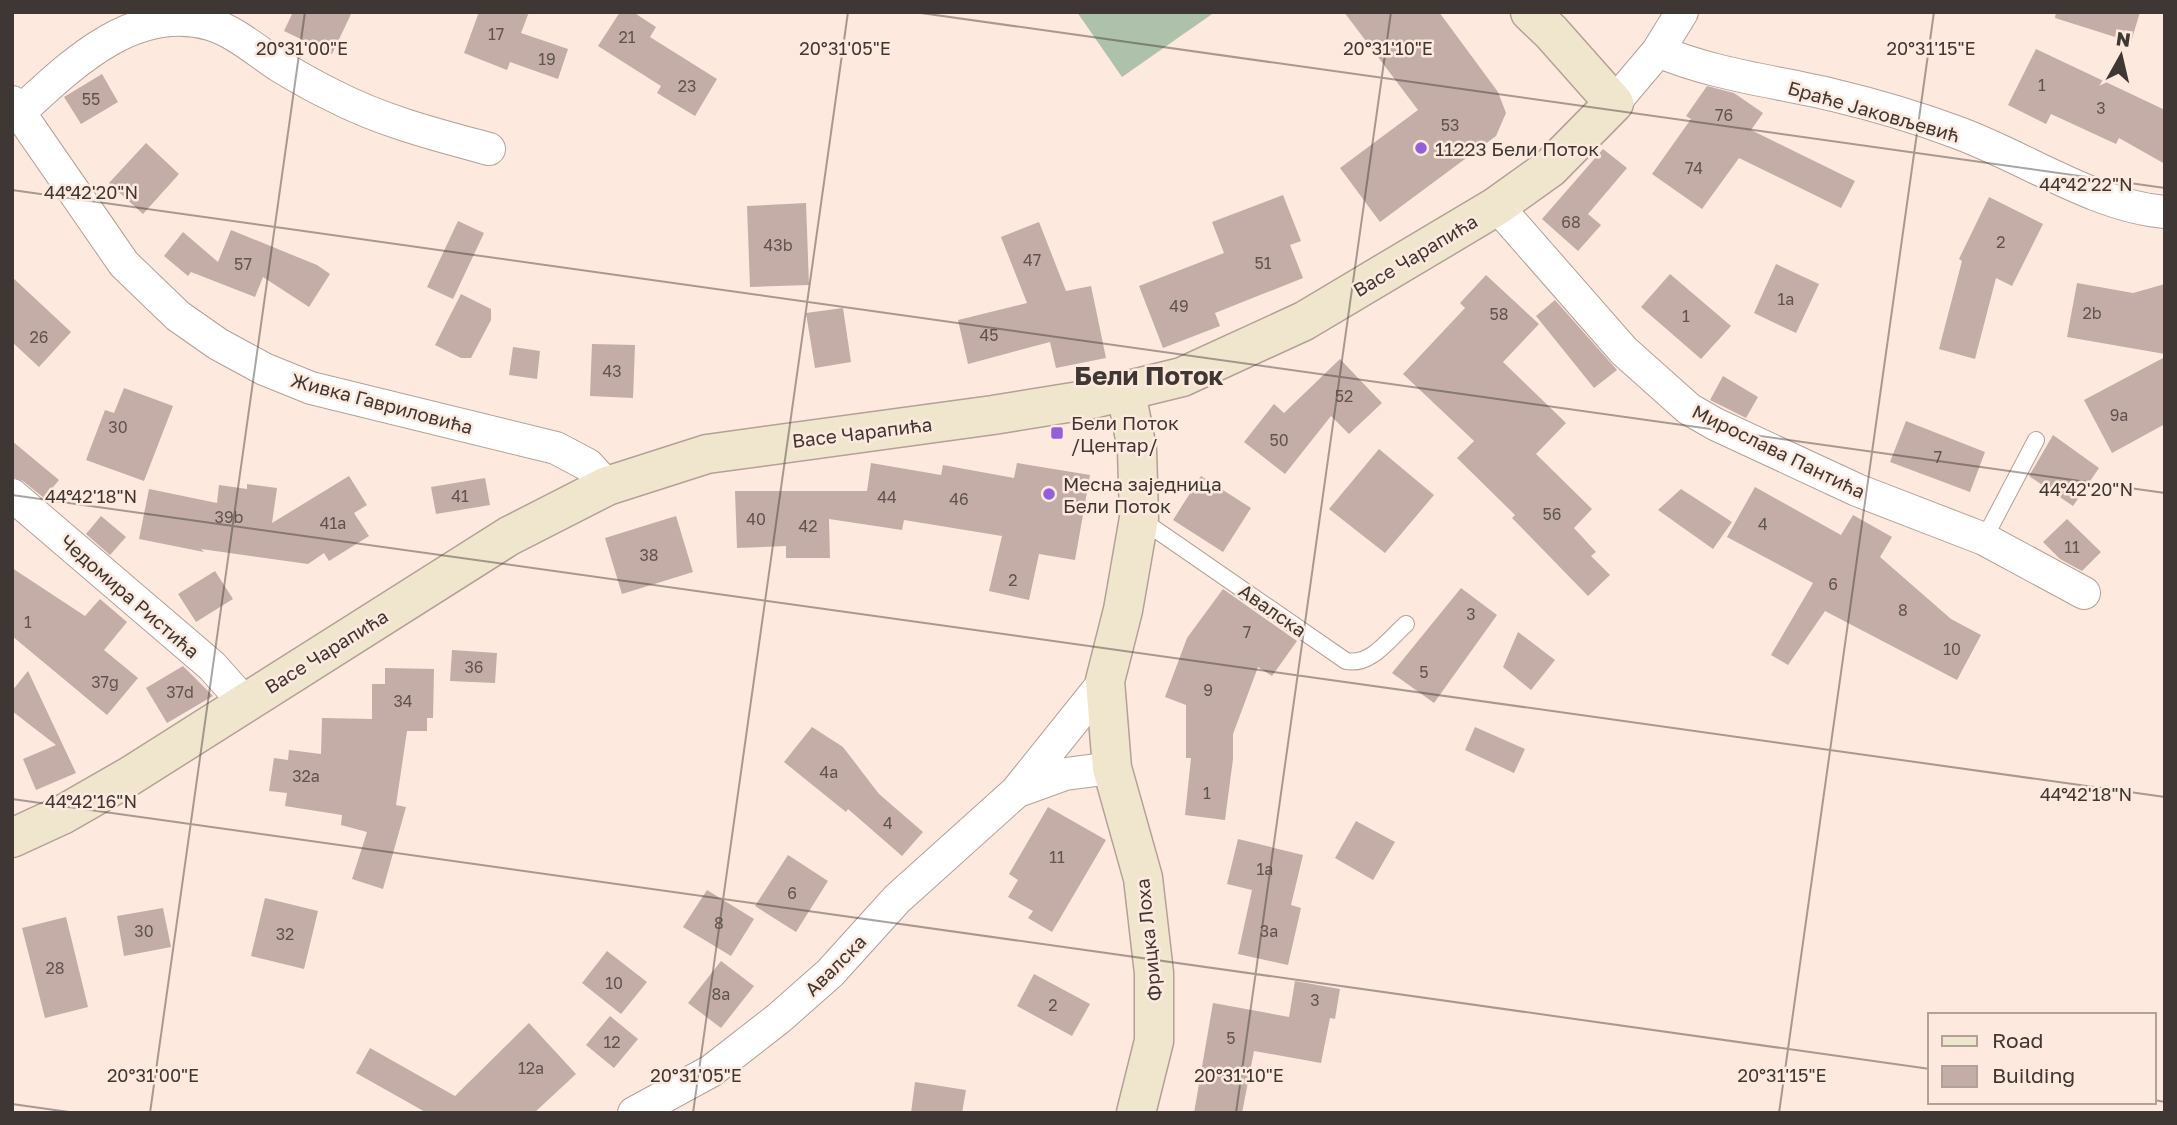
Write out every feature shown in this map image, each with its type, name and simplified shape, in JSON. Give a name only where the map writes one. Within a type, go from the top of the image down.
[{"type":"street","points":[[1530,12],[1614,103]]},
{"type":"street","name":"Васе Чарапића","points":[[12,838],[61,815],[138,771],[509,536],[607,486],[707,454],[993,415],[1126,392],[1182,377],[1304,321],[1497,205],[1550,168],[1614,103],[1658,51],[1682,12]]},
{"type":"street","points":[[17,106],[107,40],[135,27],[160,21],[230,23],[335,97],[386,118],[489,149]]},
{"type":"street","name":"Браће Јаковљевић","points":[[1658,51],[1717,72],[1833,95],[1903,114],[1989,145],[2119,203],[2165,212]]},
{"type":"street","name":"Живка Гавриловића","points":[[17,106],[61,175],[124,264],[178,316],[218,344],[264,369],[311,388],[556,448],[588,465],[607,486]]},
{"type":"street","name":"Мирослава Пантића","points":[[1497,205],[1624,351],[1689,408],[1857,490],[1984,539],[2084,593]]},
{"type":"street","name":"Авалска","points":[[1016,792],[1065,774],[1112,768],[1105,681],[1123,610],[1139,517],[1138,449],[1126,392]]},
{"type":"street","name":"Чедомира Ристића","points":[[12,495],[212,666],[244,702]]},
{"type":"street","name":"Авалска","points":[[634,1113],[711,1071],[779,1018],[830,972],[897,899],[1016,792],[1105,681]]},
{"type":"street","name":"Фрицка Лоха","points":[[1112,768],[1143,878],[1154,973],[1154,1041],[1136,1113]]},
{"type":"lane","points":[[1984,539],[2036,440]]},
{"type":"lane","name":"Авалска","points":[[1139,517],[1346,661],[1356,663],[1367,660],[1406,624]]},
{"type":"green space","points":[[1077,12],[1215,12],[1122,77]]},
{"type":"building","points":[[293,12],[352,12],[332,54],[284,31]]},
{"type":"building","points":[[479,12],[529,12],[521,33],[568,49],[558,79],[510,62],[507,70],[464,53]]},
{"type":"building","points":[[620,12],[633,12],[656,27],[650,37],[717,79],[695,116],[657,93],[661,86],[598,46]]},
{"type":"building","points":[[1344,12],[1439,12],[1498,92],[1506,113],[1496,136],[1380,222],[1340,168],[1418,110]]},
{"type":"building","points":[[2056,12],[2140,12],[2131,42],[2055,18]]},
{"type":"building","points":[[2036,49],[2165,110],[2165,164],[2119,138],[2116,144],[2051,114],[2046,124],[2008,105]]},
{"type":"building","points":[[102,74],[118,102],[81,124],[64,97]]},
{"type":"building","points":[[1707,86],[1734,93],[1763,113],[1751,130],[1855,181],[1841,208],[1739,158],[1702,209],[1652,174],[1691,119],[1686,116]]},
{"type":"building","points":[[146,143],[179,174],[143,214],[109,183]]},
{"type":"building","points":[[1603,149],[1627,168],[1588,214],[1601,225],[1578,251],[1542,219]]},
{"type":"building","points":[[1283,195],[1301,241],[1290,245],[1303,278],[1215,313],[1220,326],[1163,348],[1139,286],[1224,253],[1212,222]]},
{"type":"building","points":[[1989,197],[2043,224],[2012,286],[1996,278],[1975,359],[1939,349],[1962,261],[1959,259]]},
{"type":"building","points":[[806,203],[809,285],[750,287],[747,206]]},
{"type":"building","points":[[458,221],[484,233],[453,299],[427,287]]},
{"type":"building","points":[[1039,222],[1066,291],[1091,286],[1106,358],[1056,368],[1050,342],[968,364],[958,320],[1027,303],[1001,237]]},
{"type":"building","points":[[231,230],[317,265],[330,274],[309,307],[263,277],[255,297],[191,272],[188,276],[164,256],[183,232],[218,262]]},
{"type":"building","points":[[1776,264],[1819,284],[1796,333],[1754,313]]},
{"type":"building","points":[[1670,274],[1731,326],[1701,359],[1641,307]]},
{"type":"building","points":[[1486,275],[1539,324],[1503,362],[1566,423],[1536,454],[1592,509],[1574,528],[1596,552],[1591,556],[1610,575],[1588,596],[1512,518],[1515,515],[1457,458],[1474,441],[1403,374],[1465,308],[1460,303]]},
{"type":"building","points":[[12,277],[71,332],[39,367],[12,342]]},
{"type":"building","points":[[2077,283],[2133,293],[2165,284],[2165,354],[2067,337]]},
{"type":"building","points":[[461,294],[491,309],[491,320],[471,358],[461,358],[435,345]]},
{"type":"building","points":[[1555,300],[1617,370],[1594,388],[1536,316]]},
{"type":"building","points":[[843,308],[851,362],[815,368],[806,313]]},
{"type":"building","points":[[592,344],[635,345],[633,398],[590,396]]},
{"type":"building","points":[[513,347],[540,351],[537,379],[509,375]]},
{"type":"building","points":[[2165,357],[2165,424],[2112,453],[2084,400]]},
{"type":"building","points":[[1340,359],[1382,403],[1349,434],[1331,416],[1285,474],[1244,442],[1274,404],[1284,413]]},
{"type":"building","points":[[1723,376],[1758,397],[1746,418],[1710,400]]},
{"type":"building","points":[[124,388],[173,406],[144,481],[86,460],[105,410],[114,413]]},
{"type":"building","points":[[1906,421],[1985,452],[1970,492],[1890,462]]},
{"type":"building","points":[[2053,435],[2099,468],[2073,506],[2029,476]]},
{"type":"building","points":[[12,441],[59,480],[44,498],[23,481],[12,477]]},
{"type":"building","points":[[1379,449],[1434,495],[1385,553],[1329,509]]},
{"type":"building","points":[[871,463],[941,475],[943,465],[1014,478],[1017,463],[1090,475],[1075,560],[1039,554],[1029,600],[989,591],[1002,536],[904,520],[902,530],[829,519],[830,558],[786,558],[786,546],[737,548],[735,491],[867,491]]},
{"type":"building","points":[[349,476],[367,505],[354,513],[369,536],[329,561],[324,553],[308,564],[201,549],[204,552],[139,539],[149,489],[217,503],[219,485],[247,489],[247,484],[277,488],[272,523]]},
{"type":"building","points":[[1201,476],[1251,508],[1223,552],[1173,520]]},
{"type":"building","points":[[485,478],[490,505],[436,514],[431,487]]},
{"type":"building","points":[[1755,487],[1841,535],[1853,515],[1892,537],[1880,557],[1951,619],[1981,635],[1957,680],[1825,611],[1788,665],[1771,655],[1813,583],[1727,537]]},
{"type":"building","points":[[1681,489],[1732,522],[1713,549],[1658,510]]},
{"type":"building","points":[[101,516],[126,537],[110,555],[86,534]]},
{"type":"building","points":[[676,516],[693,572],[622,594],[605,538]]},
{"type":"building","points":[[2067,519],[2101,552],[2082,571],[2060,559],[2043,542]]},
{"type":"building","points":[[12,568],[85,616],[100,599],[127,622],[104,650],[138,678],[107,715],[12,636]]},
{"type":"building","points":[[215,571],[233,599],[196,622],[178,594]]},
{"type":"building","points":[[1461,588],[1497,615],[1434,703],[1392,673]]},
{"type":"building","points":[[1223,589],[1297,641],[1272,676],[1258,667],[1233,734],[1233,759],[1225,820],[1185,815],[1191,758],[1186,758],[1186,705],[1165,697],[1187,638]]},
{"type":"building","points":[[1518,632],[1555,660],[1531,690],[1503,667]]},
{"type":"building","points":[[452,650],[497,653],[495,683],[450,681]]},
{"type":"building","points":[[183,666],[213,696],[167,723],[146,688]]},
{"type":"building","points":[[385,668],[434,669],[433,718],[427,718],[427,731],[407,731],[396,805],[406,807],[383,889],[352,879],[367,832],[341,825],[342,815],[285,806],[287,793],[269,791],[274,758],[288,760],[289,750],[321,754],[322,718],[372,719],[372,684],[385,684]]},
{"type":"building","points":[[28,671],[76,773],[36,790],[23,759],[56,745],[12,711],[12,691]]},
{"type":"building","points":[[812,727],[843,747],[879,794],[923,832],[902,856],[848,809],[846,812],[784,762]]},
{"type":"building","points":[[1475,727],[1525,749],[1514,773],[1465,750]]},
{"type":"building","points":[[1048,807],[1106,840],[1052,932],[1028,918],[1033,911],[1008,897],[1018,880],[1009,874]]},
{"type":"building","points":[[1356,821],[1395,842],[1373,880],[1335,858]]},
{"type":"building","points":[[1238,839],[1303,855],[1291,905],[1301,908],[1288,965],[1238,954],[1252,890],[1227,884]]},
{"type":"building","points":[[788,855],[828,881],[796,932],[755,906]]},
{"type":"building","points":[[707,890],[754,919],[731,956],[683,927]]},
{"type":"building","points":[[265,898],[318,911],[304,969],[251,956]]},
{"type":"building","points":[[163,908],[171,947],[124,956],[117,916]]},
{"type":"building","points":[[66,917],[88,1007],[45,1018],[22,928]]},
{"type":"building","points":[[607,951],[647,982],[621,1014],[582,983]]},
{"type":"building","points":[[721,961],[754,986],[721,1028],[688,1003]]},
{"type":"building","points":[[1034,974],[1090,1004],[1072,1036],[1017,1006]]},
{"type":"building","points":[[1295,981],[1340,989],[1335,1019],[1330,1018],[1321,1063],[1254,1051],[1242,1113],[1194,1113],[1213,1003],[1289,1017]]},
{"type":"building","points":[[610,1016],[638,1039],[614,1068],[586,1045]]},
{"type":"building","points":[[529,1023],[576,1074],[534,1113],[427,1113],[356,1073],[370,1048],[455,1096]]},
{"type":"building","points":[[915,1082],[966,1090],[962,1113],[911,1113]]},
{"type":"place","name":"11223 Бели Поток","points":[[1421,148]]},
{"type":"place","name":"Бели Поток /Центар/","points":[[1057,433]]},
{"type":"place","name":"Месна заједница Бели Поток","points":[[1049,494]]},
{"type":"district","name":"Бели Поток","points":[[1149,375]]}]
